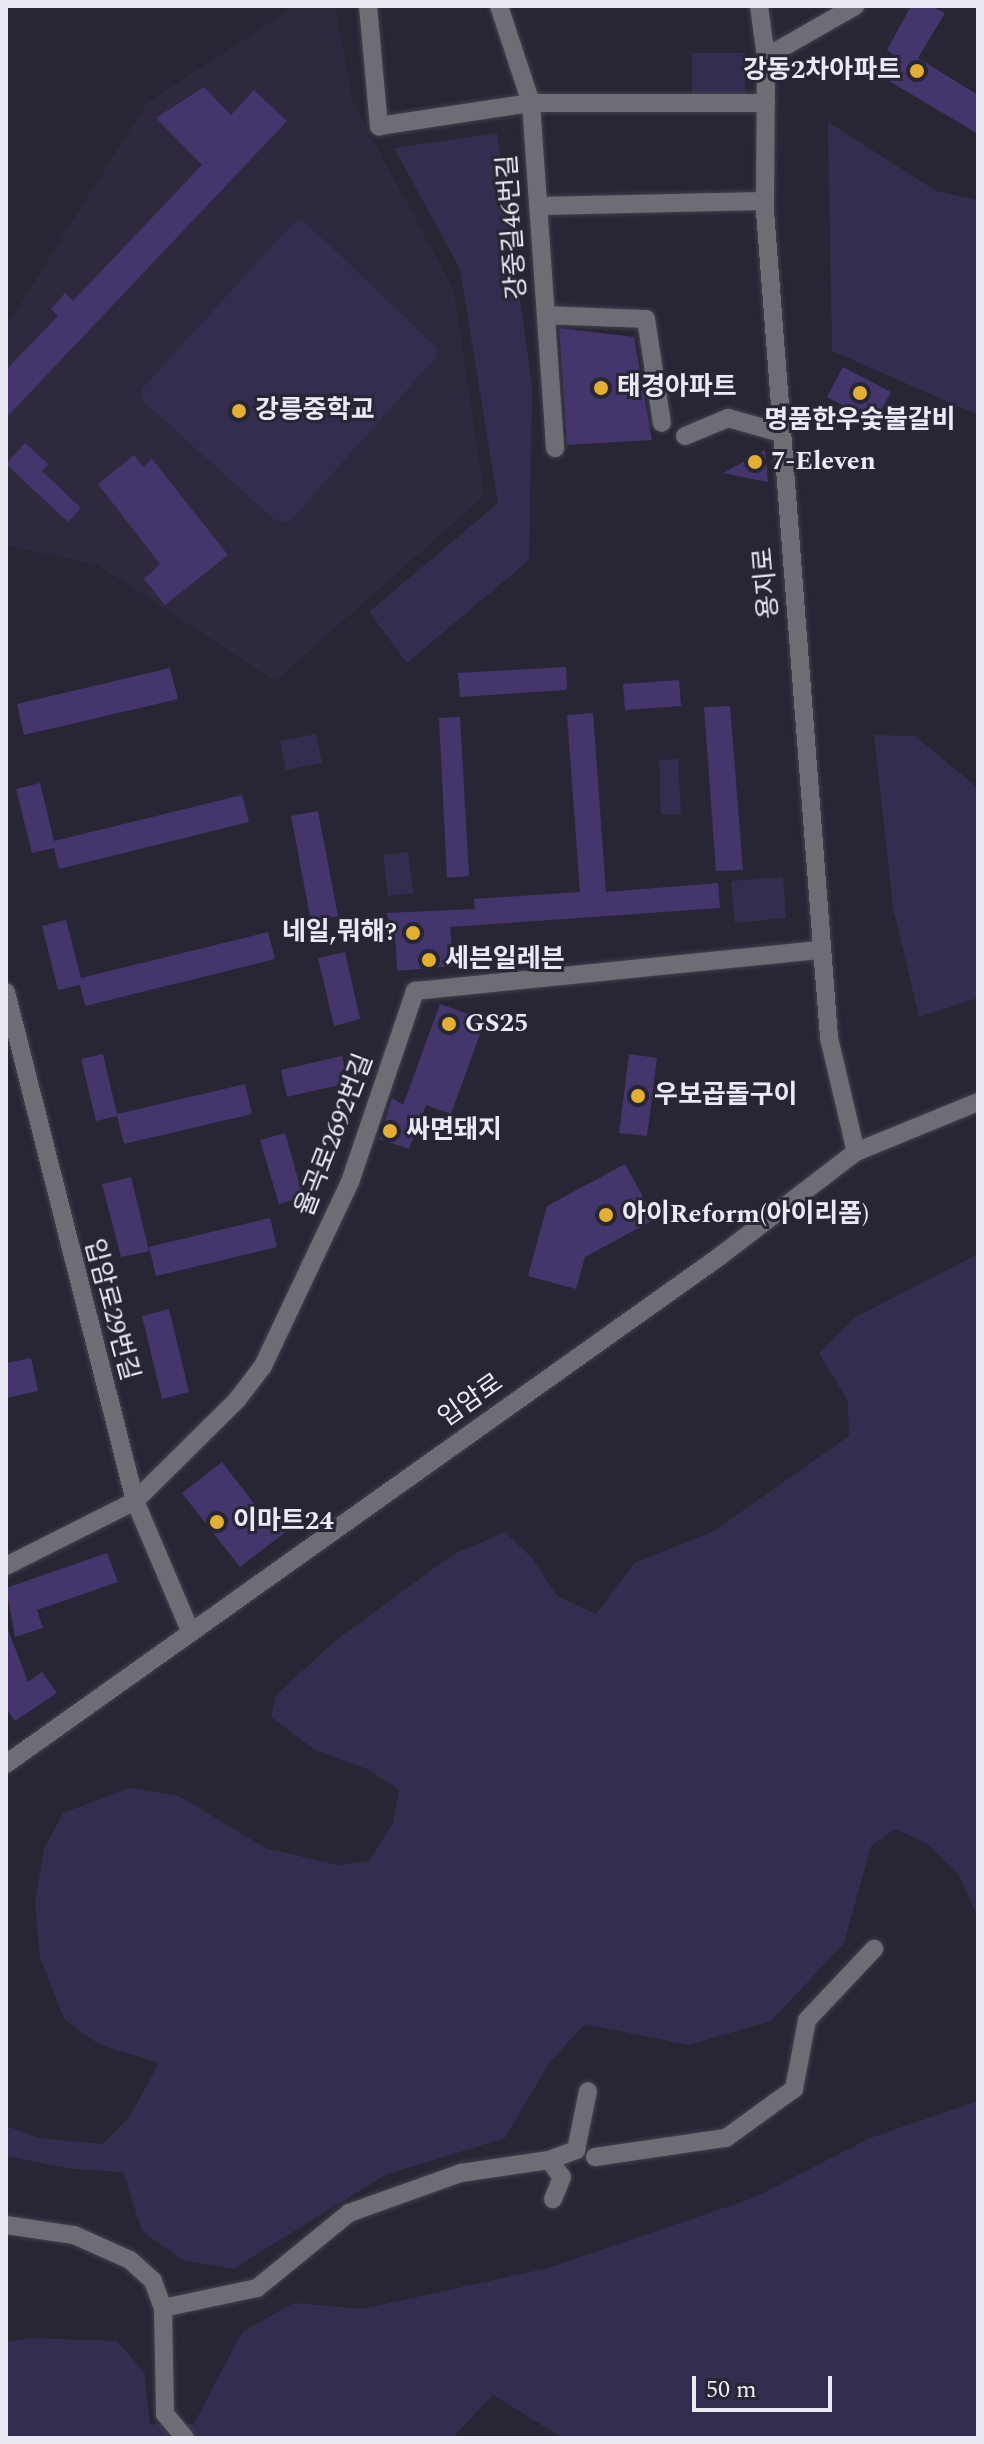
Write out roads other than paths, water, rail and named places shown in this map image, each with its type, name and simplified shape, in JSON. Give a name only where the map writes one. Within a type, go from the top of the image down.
[{"type":"street","points":[[368,6],[379,126],[531,103],[766,103]]},
{"type":"street","name":"강중길46번길","points":[[499,6],[531,103],[555,448]]},
{"type":"street","name":"용지로","points":[[759,6],[766,57],[765,201],[829,1038],[856,1152]]},
{"type":"street","points":[[766,57],[855,6]]},
{"type":"street","points":[[538,206],[765,201]]},
{"type":"street","points":[[546,315],[646,319],[662,423]]},
{"type":"street","points":[[685,436],[728,418],[781,433]]},
{"type":"street","name":"율곡로2692번길","points":[[6,1566],[135,1501],[237,1400],[263,1366],[350,1182],[415,991],[822,950]]},
{"type":"street","name":"입암로29번길","points":[[6,992],[135,1501],[191,1633]]},
{"type":"street","name":"입암로","points":[[6,1764],[719,1257],[856,1152],[978,1102]]},
{"type":"street","points":[[163,2308],[257,2288],[349,2213],[391,2195],[461,2173],[549,2160],[576,2150],[598,2161],[726,2138],[794,2089],[807,2020],[874,1949]]},
{"type":"street","points":[[576,2150],[588,2091]]},
{"type":"street","points":[[549,2160],[562,2177],[553,2199]]},
{"type":"street","points":[[6,2225],[74,2235],[130,2260],[153,2281],[163,2308],[165,2414],[185,2438]]},
{"type":"place","name":"강동2차아파트","points":[[917,71]]},
{"type":"place","name":"태경아파트","points":[[601,388]]},
{"type":"place","name":"명품한우숯불갈비","points":[[860,393]]},
{"type":"place","name":"강릉중학교","points":[[239,411]]},
{"type":"place","name":"7-Eleven","points":[[755,462]]},
{"type":"place","name":"네일,뭐해?","points":[[413,933]]},
{"type":"place","name":"세븐일레븐","points":[[429,960]]},
{"type":"place","name":"GS25","points":[[449,1024]]},
{"type":"place","name":"우보곱돌구이","points":[[638,1096]]},
{"type":"place","name":"싸면돼지","points":[[390,1131]]},
{"type":"place","name":"아이Reform(아이리폼)","points":[[606,1215]]},
{"type":"place","name":"이마트24","points":[[217,1522]]}]
